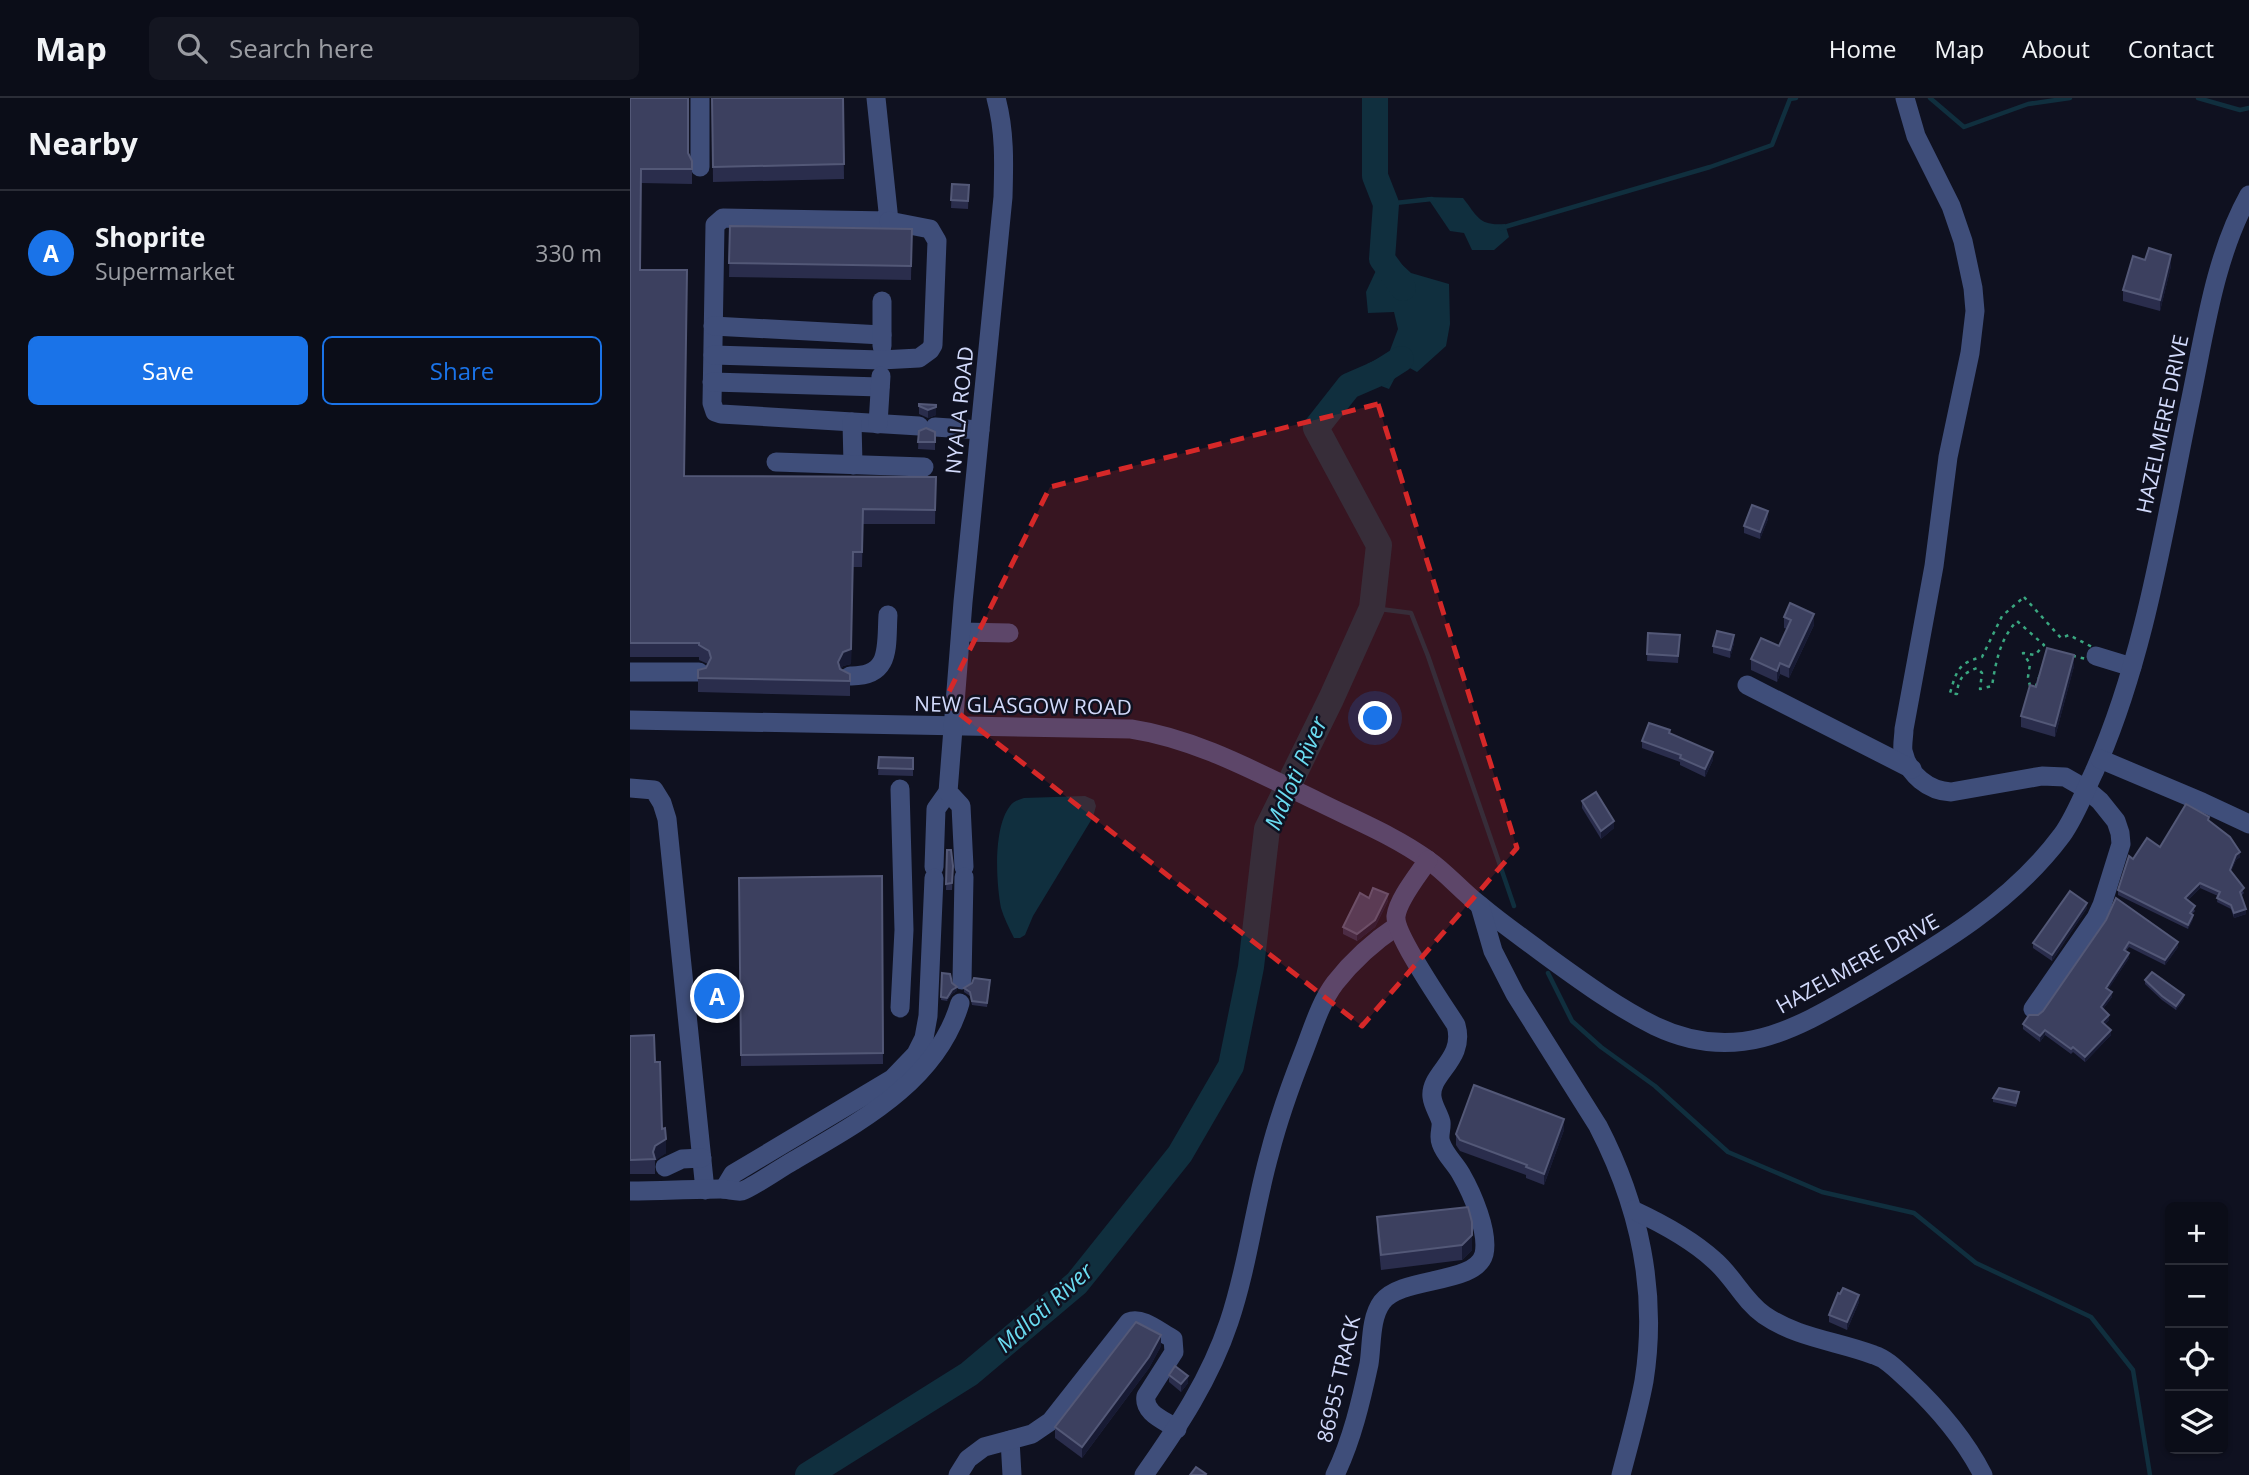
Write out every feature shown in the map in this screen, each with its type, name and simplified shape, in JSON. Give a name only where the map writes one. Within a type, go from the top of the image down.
[{"type":"street","points":[[700,98],[700,167]]},
{"type":"street","points":[[876,98],[888,221]]},
{"type":"street","name":"NYALA ROAD","points":[[948,792],[1003,197],[1002,118],[996,98]]},
{"type":"street","points":[[1905,98],[1916,136],[1951,206],[1963,241],[1975,312],[1970,354],[1948,457],[1934,566],[1904,729],[1903,752],[1923,783],[1937,791],[1951,792],[2042,776],[2065,777],[2086,789],[2111,812],[2120,833],[2121,844],[2106,895],[2096,918],[2033,1009]]},
{"type":"street","name":"HAZELMERE DRIVE","points":[[1428,860],[1480,906],[1602,996],[1658,1027],[1694,1039],[1733,1043],[1769,1037],[1808,1022],[1945,942],[1987,911],[2030,871],[2063,834],[2108,741],[2132,667],[2146,612],[2211,303],[2236,219],[2249,195]]},
{"type":"street","points":[[713,355],[881,360],[919,358],[930,350],[933,332],[937,241],[930,229],[888,221],[723,218],[718,221],[714,232],[712,382],[713,409],[721,414],[980,430]]},
{"type":"street","points":[[878,424],[882,301]]},
{"type":"street","points":[[713,326],[882,335]]},
{"type":"street","points":[[712,382],[880,387]]},
{"type":"street","points":[[852,422],[853,465]]},
{"type":"street","points":[[776,462],[924,467]]},
{"type":"street","points":[[850,676],[873,673],[883,662],[886,654],[888,615]]},
{"type":"street","points":[[961,632],[1009,633]]},
{"type":"street","points":[[2096,656],[2132,667]]},
{"type":"street","points":[[630,672],[699,672]]},
{"type":"street","points":[[1747,685],[1912,769]]},
{"type":"street","name":"NEW GLASGOW ROAD","points":[[630,720],[1130,729],[1157,733],[1231,761],[1382,833],[1428,860]]},
{"type":"street","points":[[2100,759],[2249,824]]},
{"type":"street","points":[[630,788],[654,790],[667,819],[702,1158],[714,1189]]},
{"type":"street","points":[[900,789],[904,930],[900,1008]]},
{"type":"street","points":[[714,1189],[733,1174],[892,1079],[916,1054],[924,1038],[928,1016],[936,809],[948,792],[961,806],[964,872],[962,980]]},
{"type":"street","points":[[901,836],[962,834]]},
{"type":"street","points":[[1144,1475],[1195,1399],[1228,1325],[1242,1280],[1269,1154],[1286,1097],[1321,1006],[1353,961],[1397,926],[1396,917],[1400,904],[1428,860]]},
{"type":"street","points":[[1480,906],[1493,951],[1515,994],[1598,1126],[1620,1173],[1633,1210],[1646,1273],[1649,1326],[1644,1379],[1621,1475]]},
{"type":"street","name":"86955 TRACK","points":[[1335,1475],[1343,1459],[1363,1392],[1376,1314],[1383,1301],[1399,1289],[1450,1276],[1478,1265],[1485,1241],[1478,1211],[1460,1171],[1439,1140],[1441,1122],[1432,1097],[1435,1082],[1454,1054],[1458,1033],[1456,1025],[1397,926]]},
{"type":"street","points":[[630,1191],[741,1191],[835,1136],[900,1092],[920,1074],[935,1054],[953,1024],[960,1003]]},
{"type":"street","points":[[671,1159],[702,1158]]},
{"type":"street","points":[[1633,1210],[1656,1221],[1716,1261],[1746,1298],[1764,1315],[1813,1339],[1877,1355],[1893,1366],[1933,1403],[1970,1451],[1983,1475]]},
{"type":"street","points":[[958,1475],[973,1454],[984,1447],[1032,1434],[1051,1421],[1129,1322],[1137,1320],[1173,1339],[1174,1352],[1146,1396],[1145,1403],[1147,1409],[1177,1429]]},
{"type":"street","points":[[1010,1440],[1012,1475]]},
{"type":"path","points":[[2024,597],[2061,638],[2069,635],[2098,650],[2096,656],[2095,661],[2065,654],[2047,655],[2036,686],[2030,686],[2030,664],[2023,653],[2035,655],[2044,645],[2017,621],[2007,632],[1997,657],[1992,686],[1980,689],[1982,673],[1978,668],[1965,673],[1958,682],[1957,694],[1950,693],[1961,665],[1982,657],[2002,616],[2024,597]]},
{"type":"highlighted area","points":[[1378,404],[1517,848],[1362,1026],[944,702],[1050,487]]},
{"type":"water","points":[[1427,197],[1463,198],[1484,222],[1505,224],[1509,237],[1494,250],[1472,250],[1464,233],[1450,231]]},
{"type":"water","points":[[1397,260],[1411,273],[1449,284],[1450,324],[1446,346],[1417,372],[1406,366],[1399,370],[1389,389],[1376,384],[1367,364],[1389,353],[1398,329],[1394,312],[1368,313],[1366,292],[1380,262]]},
{"type":"water","points":[[1085,796],[1094,800],[1096,806],[1093,817],[1033,916],[1025,935],[1014,938],[1001,908],[998,884],[998,841],[1005,816],[1012,804],[1024,798]]},
{"type":"building","points":[[630,98],[688,98],[688,153],[692,169],[641,169],[640,270],[687,270],[684,476],[936,477],[935,510],[863,509],[862,552],[853,552],[851,649],[843,652],[838,662],[840,669],[850,674],[850,681],[698,678],[698,670],[706,668],[711,658],[709,651],[699,643],[630,643]]},
{"type":"building","points":[[712,98],[843,98],[844,164],[713,167]]},
{"type":"building","points":[[952,184],[969,185],[968,201],[951,200]]},
{"type":"building","points":[[730,226],[912,229],[911,266],[729,263]]},
{"type":"building","points":[[2149,248],[2171,255],[2160,300],[2123,290],[2133,256],[2145,260]]},
{"type":"building","points":[[919,404],[936,405],[936,407],[928,410]]},
{"type":"building","points":[[926,428],[935,432],[935,442],[918,442],[919,431]]},
{"type":"building","points":[[1752,505],[1768,511],[1760,532],[1744,526]]},
{"type":"building","points":[[1790,603],[1814,614],[1789,667],[1780,663],[1777,671],[1751,659],[1761,638],[1779,646],[1791,620],[1784,617]]},
{"type":"building","points":[[1717,631],[1734,635],[1730,650],[1713,646]]},
{"type":"building","points":[[1648,633],[1680,635],[1678,656],[1647,654]]},
{"type":"building","points":[[2047,648],[2074,655],[2055,726],[2021,716],[2030,685],[2036,687]]},
{"type":"building","points":[[1649,723],[1670,730],[1669,733],[1713,752],[1705,769],[1680,758],[1681,755],[1642,741]]},
{"type":"building","points":[[879,757],[913,758],[913,769],[878,768]]},
{"type":"building","points":[[1596,792],[1614,821],[1601,831],[1582,801]]},
{"type":"building","points":[[2186,804],[2209,817],[2208,820],[2230,837],[2240,852],[2230,870],[2244,888],[2240,892],[2246,909],[2234,913],[2231,905],[2217,898],[2220,892],[2200,883],[2185,898],[2195,906],[2190,913],[2193,915],[2188,925],[2118,890],[2129,856],[2133,859],[2147,838],[2160,847]]},
{"type":"building","points":[[947,850],[951,850],[953,866],[952,883],[946,884]]},
{"type":"building","points":[[882,876],[883,1053],[741,1055],[739,878]]},
{"type":"building","points":[[1373,888],[1388,894],[1375,920],[1357,934],[1343,927],[1360,893],[1369,898]]},
{"type":"building","points":[[2070,891],[2087,903],[2052,955],[2033,943]]},
{"type":"building","points":[[2116,898],[2178,942],[2165,960],[2129,942],[2124,950],[2129,953],[2106,988],[2112,992],[2101,1007],[2109,1015],[2102,1022],[2111,1030],[2085,1057],[2045,1030],[2040,1036],[2023,1024],[2029,1015],[2038,1015],[2043,1011],[2106,920]]},
{"type":"building","points":[[2152,972],[2184,995],[2176,1006],[2145,980]]},
{"type":"building","points":[[942,973],[950,974],[952,983],[957,987],[947,998],[941,997]]},
{"type":"building","points":[[974,978],[990,980],[987,1003],[972,1001],[970,992],[964,988],[972,983]]},
{"type":"building","points":[[654,1035],[655,1062],[660,1062],[662,1129],[665,1128],[666,1139],[655,1146],[655,1159],[630,1160],[630,1036]]},
{"type":"building","points":[[1474,1085],[1564,1119],[1544,1174],[1460,1140],[1456,1134]]},
{"type":"building","points":[[1999,1088],[2019,1092],[2016,1103],[1993,1098]]},
{"type":"building","points":[[1468,1207],[1472,1235],[1462,1245],[1381,1255],[1377,1217]]},
{"type":"building","points":[[1843,1288],[1859,1295],[1847,1322],[1829,1315],[1838,1293],[1840,1294]]},
{"type":"building","points":[[1136,1322],[1161,1335],[1149,1357],[1082,1447],[1055,1427]]},
{"type":"building","points":[[1175,1366],[1188,1376],[1181,1384],[1169,1375]]},
{"type":"building","points":[[1196,1467],[1206,1474],[1190,1475]]},
{"type":"waterway","name":"Mdloti River","points":[[1375,98],[1375,176],[1386,204],[1382,259],[1403,288]]},
{"type":"waterway","points":[[1501,228],[1710,167],[1772,145],[1790,99],[1796,98]]},
{"type":"waterway","points":[[1930,98],[1964,127],[2028,104],[2070,98]]},
{"type":"waterway","points":[[2198,98],[2240,110],[2249,108]]},
{"type":"waterway","points":[[1386,204],[1432,199],[1434,201]]},
{"type":"waterway","name":"Mdloti River","points":[[808,1475],[969,1374],[1077,1283],[1180,1154],[1231,1066],[1251,967],[1267,829],[1372,608],[1379,545],[1316,428],[1349,386],[1379,373],[1401,359]]},
{"type":"waterway","points":[[1372,608],[1411,613],[1514,906]]},
{"type":"waterway","points":[[1548,973],[1572,1021],[1601,1047],[1655,1086],[1728,1152],[1822,1192],[1914,1213],[1976,1263],[2091,1317],[2133,1370],[2150,1475]]},
{"type":"place","name":"Shoprite","points":[[717,996]]}]
